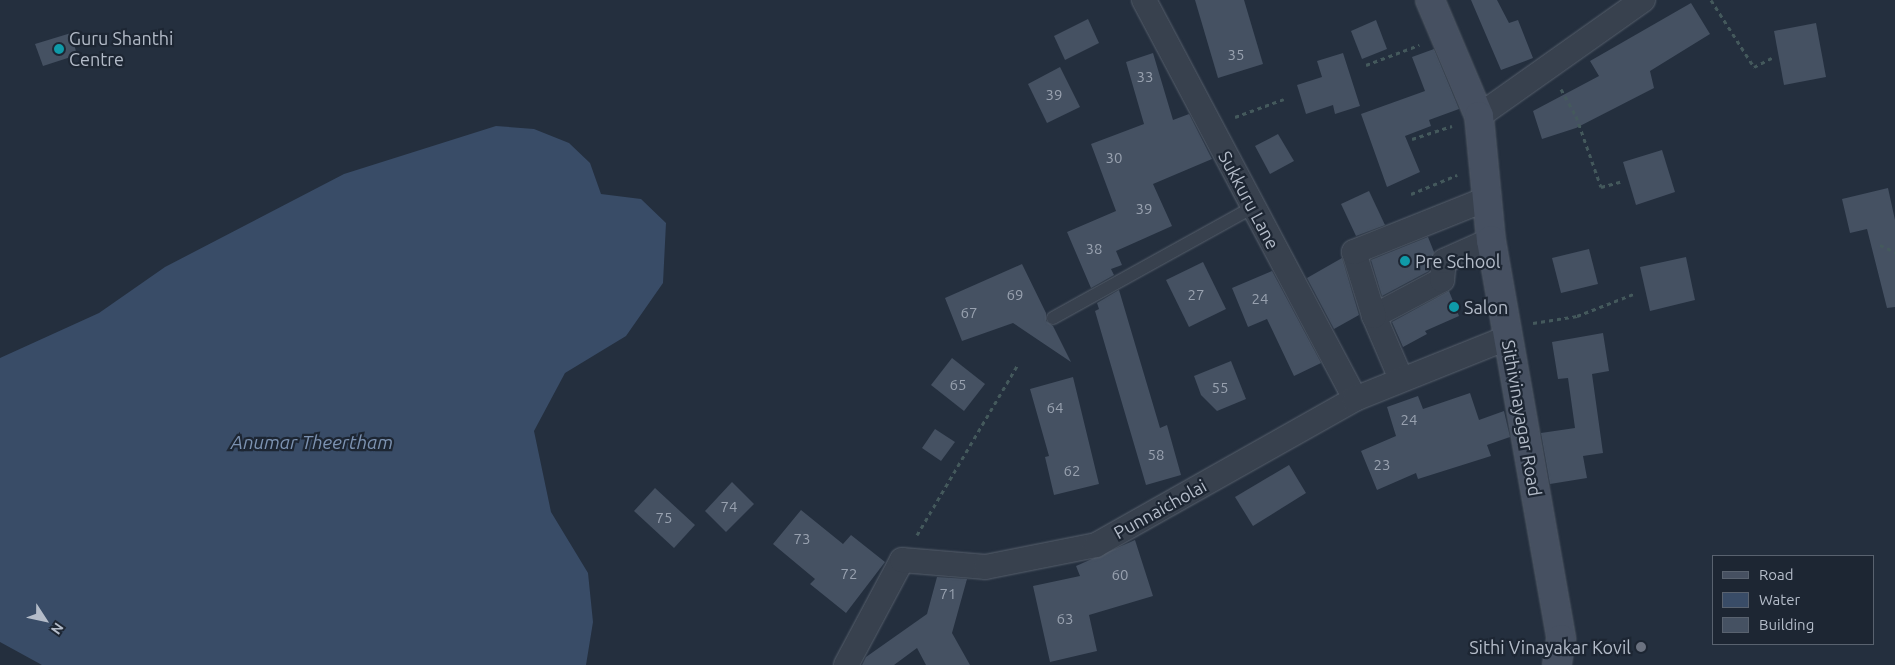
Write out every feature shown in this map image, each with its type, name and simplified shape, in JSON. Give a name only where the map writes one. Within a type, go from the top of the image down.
[{"type":"street","name":"Sukkuru Lane","points":[[1144,0],[1355,399]]},
{"type":"street","name":"Sithivinayagar Road","points":[[1430,0],[1479,116],[1489,198],[1491,240],[1561,639],[1557,665]]},
{"type":"street","points":[[1479,116],[1643,0]]},
{"type":"street","points":[[1401,379],[1374,316],[1354,252],[1489,198]]},
{"type":"street","points":[[1374,316],[1442,280],[1444,261],[1491,240]]},
{"type":"street","name":"Punnaicholai","points":[[902,560],[986,567],[1096,545],[1355,399],[1506,333]]},
{"type":"street","points":[[846,665],[902,560]]},
{"type":"lane","points":[[1053,318],[1253,207]]},
{"type":"path","points":[[1711,0],[1754,67],[1772,58]]},
{"type":"path","points":[[1366,66],[1445,34]]},
{"type":"path","points":[[1549,67],[1576,116],[1601,187],[1620,182]]},
{"type":"path","points":[[1210,127],[1284,99]]},
{"type":"path","points":[[1412,139],[1479,116]]},
{"type":"path","points":[[1411,194],[1485,163]]},
{"type":"path","points":[[1880,245],[1895,252]]},
{"type":"path","points":[[1506,333],[1577,316],[1636,293]]},
{"type":"path","points":[[902,560],[1018,364]]},
{"type":"water","name":"Anumar Theertham","points":[[496,126],[534,129],[569,143],[590,163],[601,194],[641,199],[666,223],[663,283],[626,336],[565,373],[534,431],[551,512],[588,573],[593,622],[586,665],[42,665],[0,642],[0,358],[99,313],[165,267],[344,174]]},
{"type":"building","points":[[1195,0],[1244,0],[1263,64],[1218,78]]},
{"type":"building","points":[[1471,0],[1497,0],[1509,23],[1518,20],[1533,58],[1501,70]]},
{"type":"building","points":[[1691,3],[1710,34],[1650,71],[1654,88],[1576,128],[1542,139],[1533,111],[1599,76],[1590,61]]},
{"type":"building","points":[[1088,19],[1099,43],[1065,60],[1054,36]]},
{"type":"building","points":[[1376,20],[1387,49],[1362,59],[1351,31]]},
{"type":"building","points":[[1816,23],[1826,77],[1784,85],[1774,31]]},
{"type":"building","name":"Guru Shanthi Centre","points":[[71,33],[77,55],[43,66],[35,44]]},
{"type":"building","points":[[1434,49],[1459,109],[1429,120],[1431,126],[1405,136],[1420,172],[1387,187],[1361,114],[1425,91],[1412,57]]},
{"type":"building","points":[[1153,53],[1173,120],[1189,114],[1212,159],[1153,184],[1172,226],[1116,251],[1122,265],[1111,269],[1114,275],[1091,288],[1067,232],[1116,211],[1091,144],[1144,124],[1126,62]]},
{"type":"building","points":[[1343,53],[1360,106],[1335,114],[1333,105],[1306,114],[1297,85],[1322,77],[1317,61]]},
{"type":"building","points":[[1060,67],[1080,107],[1047,123],[1028,84]]},
{"type":"building","points":[[1278,134],[1294,161],[1270,174],[1255,146]]},
{"type":"building","points":[[1662,150],[1675,192],[1636,205],[1623,162]]},
{"type":"building","points":[[1888,188],[1895,220],[1895,307],[1887,308],[1867,229],[1850,233],[1842,199]]},
{"type":"building","points":[[1369,191],[1385,225],[1356,236],[1341,204]]},
{"type":"building","name":"Pre School","points":[[1428,237],[1434,252],[1429,271],[1382,296],[1371,260]]},
{"type":"building","points":[[1589,249],[1598,284],[1561,293],[1552,258]]},
{"type":"building","points":[[1686,257],[1695,300],[1650,311],[1640,267]]},
{"type":"building","points":[[1342,258],[1359,315],[1334,329],[1307,278]]},
{"type":"building","points":[[1203,262],[1226,309],[1189,327],[1166,280]]},
{"type":"building","points":[[1022,264],[1046,313],[1046,321],[1053,326],[1071,362],[1013,323],[962,341],[945,298]]},
{"type":"building","points":[[1272,271],[1321,363],[1294,376],[1267,319],[1248,327],[1232,288]]},
{"type":"building","points":[[1119,290],[1160,428],[1167,425],[1181,475],[1146,485],[1095,311],[1099,309],[1097,303]]},
{"type":"building","points":[[1449,291],[1459,316],[1425,331],[1427,334],[1403,347],[1392,322]]},
{"type":"building","points":[[1603,333],[1609,371],[1592,374],[1603,453],[1583,456],[1587,478],[1550,484],[1541,433],[1575,428],[1568,378],[1558,379],[1552,342]]},
{"type":"building","points":[[952,358],[985,384],[964,411],[931,385]]},
{"type":"building","points":[[1231,361],[1246,399],[1217,411],[1201,395],[1194,376]]},
{"type":"building","points":[[1073,377],[1099,484],[1054,495],[1045,457],[1049,456],[1030,389]]},
{"type":"building","points":[[1470,393],[1479,420],[1504,411],[1510,437],[1487,445],[1491,456],[1418,479],[1416,473],[1377,490],[1361,451],[1396,436],[1387,407],[1418,396],[1423,409]]},
{"type":"building","points":[[935,429],[955,442],[941,461],[922,448]]},
{"type":"building","points":[[1289,465],[1306,493],[1253,526],[1235,497]]},
{"type":"building","points":[[732,482],[754,504],[726,532],[705,511]]},
{"type":"building","points":[[655,488],[695,525],[674,548],[634,511]]},
{"type":"building","points":[[801,510],[843,544],[851,535],[885,562],[846,613],[810,584],[815,579],[773,544]]},
{"type":"building","points":[[1135,540],[1153,596],[1089,615],[1097,651],[1050,662],[1033,586],[1080,576],[1076,566]]},
{"type":"building","points":[[937,577],[967,579],[952,633],[970,665],[926,665],[917,648],[894,665],[862,665],[866,657],[927,614]]},
{"type":"place","name":"Guru Shanthi Centre","points":[[59,49]]},
{"type":"place","name":"Pre School","points":[[1405,261]]},
{"type":"place","name":"Salon","points":[[1454,307]]},
{"type":"place","name":"Sithi Vinayakar Kovil","points":[[1641,647]]}]
